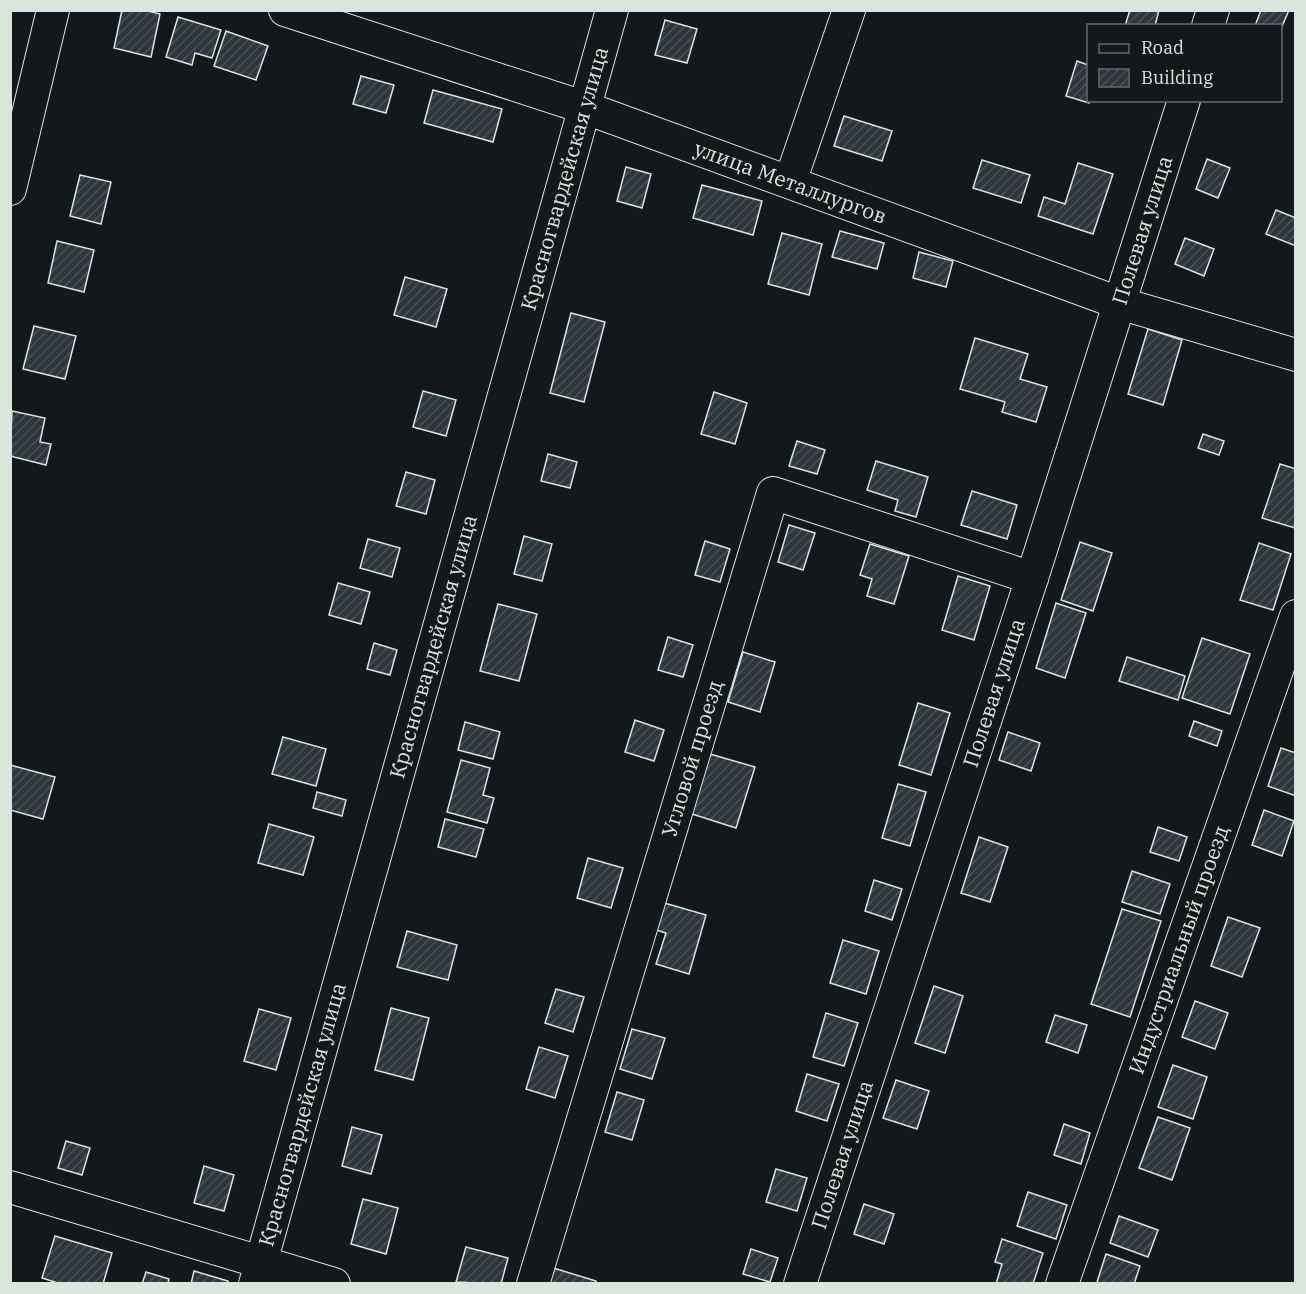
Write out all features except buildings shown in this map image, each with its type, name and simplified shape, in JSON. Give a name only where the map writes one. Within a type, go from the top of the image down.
[{"type":"street","points":[[10,189],[53,10]]},
{"type":"street","name":"улица Металлургов","points":[[285,10],[338,19],[1119,303],[1296,355]]},
{"type":"street","name":"Красногвардейская улица","points":[[258,1273],[612,10]]},
{"type":"street","points":[[790,182],[849,10]]},
{"type":"street","name":"Полевая улица","points":[[801,1284],[1032,578],[1183,102]]},
{"type":"street","name":"Угловой проезд","points":[[534,1284],[773,493],[1032,578]]},
{"type":"street","name":"Индустриальный проезд","points":[[1062,1284],[1296,616]]},
{"type":"street","points":[[10,1187],[258,1273],[334,1284]]}]
